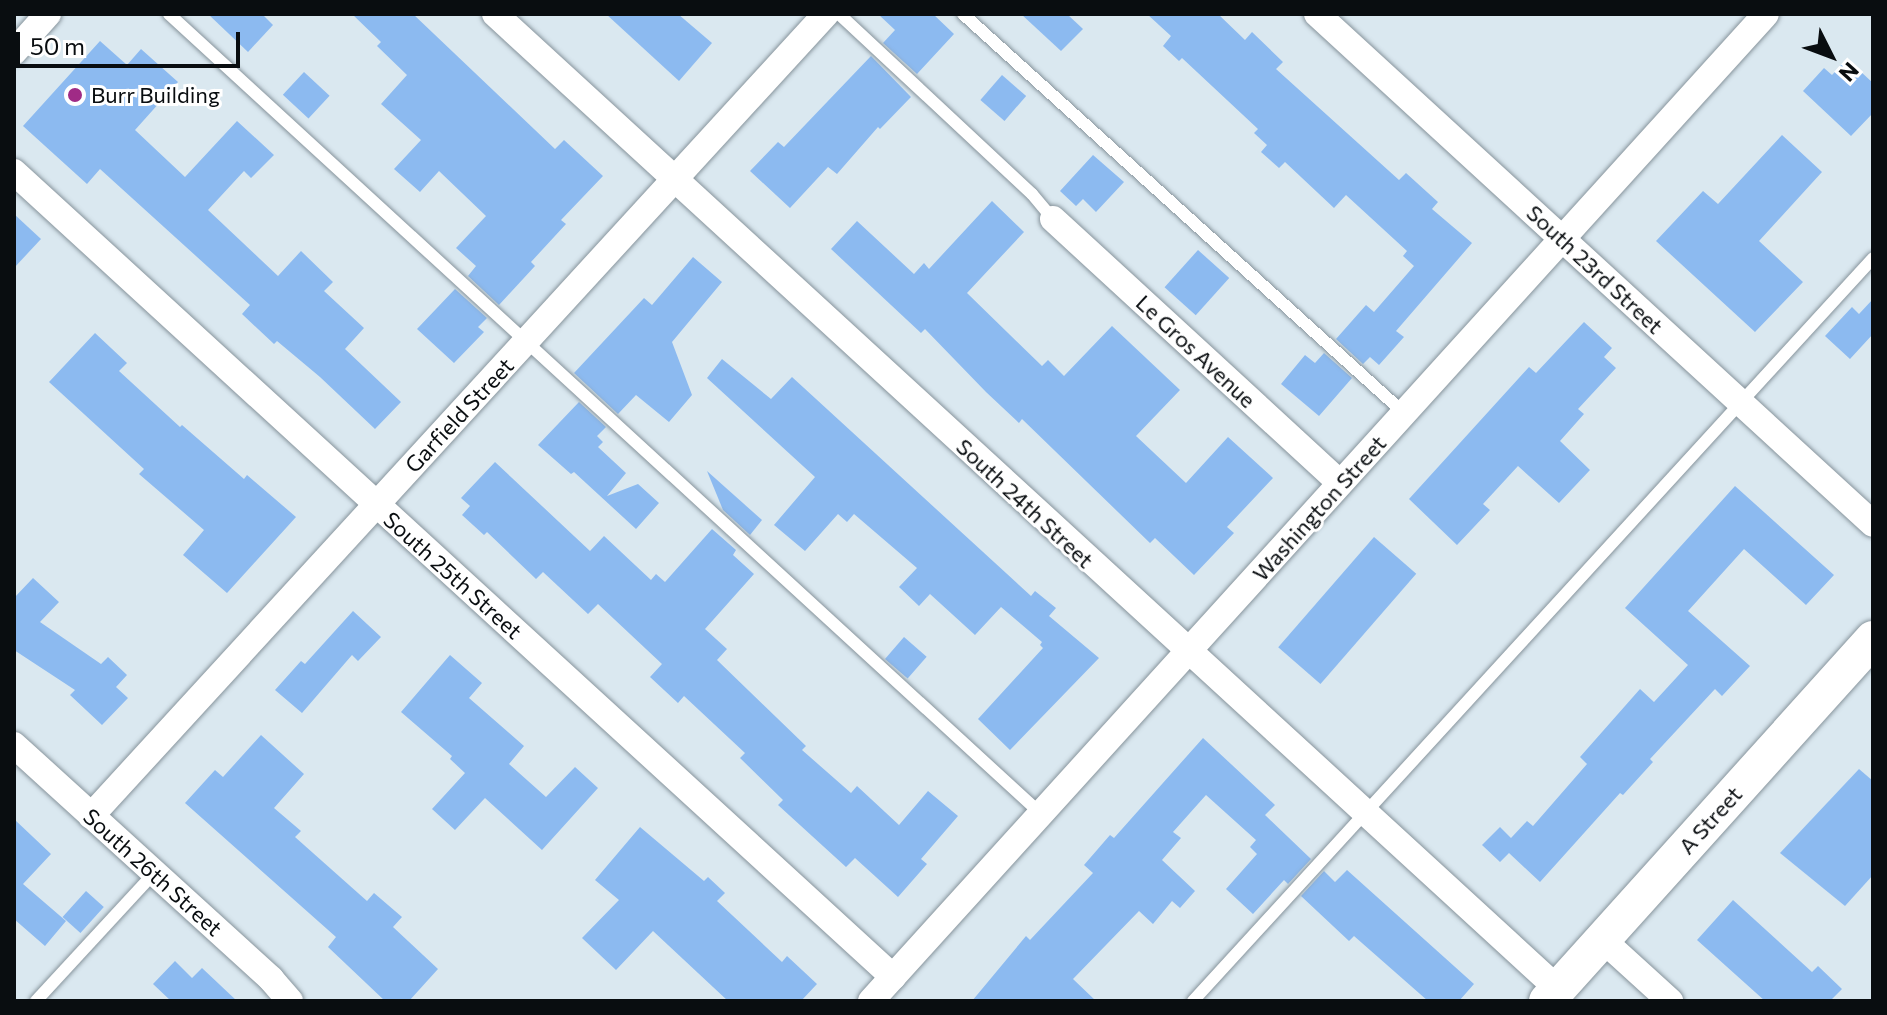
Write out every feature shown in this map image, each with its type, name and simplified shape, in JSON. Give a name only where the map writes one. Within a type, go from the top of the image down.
[{"type":"main road","name":"A Street","points":[[1552,995],[1873,639]]},
{"type":"street","points":[[14,52],[48,14]]},
{"type":"street","name":"South 24th Street","points":[[495,14],[1365,814],[1552,995]]},
{"type":"street","name":"Garfield Street","points":[[91,816],[826,14]]},
{"type":"street","name":"South 23rd Street","points":[[1317,14],[1873,524]]},
{"type":"street","name":"Washington Street","points":[[871,1001],[1766,14]]},
{"type":"street","name":"South 25th Street","points":[[14,172],[893,977]]},
{"type":"street","name":"Le Gros Avenue","points":[[1053,219],[1340,483]]},
{"type":"street","name":"South 26th Street","points":[[14,745],[271,979],[290,1001]]},
{"type":"street","points":[[1603,940],[1670,1001]]},
{"type":"lane","points":[[169,14],[1041,814]]},
{"type":"lane","points":[[839,14],[1032,194],[1053,219]]},
{"type":"lane","points":[[963,14],[1404,413]]},
{"type":"lane","points":[[1193,1001],[1873,258]]},
{"type":"lane","points":[[36,1001],[154,873]]},
{"type":"building","points":[[208,14],[262,14],[273,25],[248,52]]},
{"type":"building","points":[[352,14],[413,14],[555,149],[564,140],[603,176],[561,220],[566,224],[531,262],[535,266],[499,305],[468,276],[476,266],[456,248],[486,216],[439,171],[420,192],[394,169],[421,140],[381,104],[407,75],[377,46],[381,42]]},
{"type":"building","points":[[606,14],[678,14],[712,43],[679,81]]},
{"type":"building","points":[[878,14],[933,14],[954,34],[917,74],[883,43],[895,30]]},
{"type":"building","points":[[1021,14],[1067,14],[1083,29],[1061,51]]},
{"type":"building","points":[[1147,14],[1218,14],[1245,40],[1252,32],[1283,62],[1276,69],[1399,180],[1406,173],[1438,202],[1432,209],[1472,243],[1396,331],[1404,337],[1379,365],[1370,357],[1363,364],[1336,339],[1366,305],[1374,312],[1414,266],[1403,256],[1407,251],[1346,195],[1334,208],[1285,162],[1279,168],[1261,152],[1267,145],[1254,133],[1258,129],[1182,58],[1179,61],[1163,46],[1171,36]]},
{"type":"building","points":[[100,41],[127,65],[141,49],[178,82],[135,130],[185,177],[237,121],[274,155],[251,178],[244,171],[208,210],[278,276],[301,251],[333,282],[324,291],[364,328],[345,349],[401,402],[375,429],[320,377],[277,341],[274,344],[242,314],[250,305],[100,169],[87,184],[23,126]]},
{"type":"building","points":[[871,56],[911,97],[880,129],[878,127],[837,174],[828,167],[790,208],[750,171],[778,142],[784,147]]},
{"type":"building","points":[[1847,59],[1873,83],[1873,113],[1851,136],[1803,91],[1824,68],[1832,75]]},
{"type":"building","points":[[304,72],[330,96],[308,119],[283,95]]},
{"type":"building","points":[[1002,75],[1026,96],[1005,121],[980,100]]},
{"type":"building","points":[[1782,135],[1822,172],[1759,241],[1803,282],[1755,332],[1656,241],[1703,191],[1718,204]]},
{"type":"building","points":[[1093,155],[1124,182],[1096,212],[1083,199],[1076,206],[1060,191]]},
{"type":"building","points":[[992,201],[1024,232],[967,293],[1042,366],[1048,360],[1064,376],[1112,326],[1180,390],[1136,436],[1186,483],[1228,437],[1273,478],[1227,527],[1234,533],[1194,575],[1155,538],[1150,543],[1022,419],[1019,423],[986,392],[925,329],[921,333],[831,249],[857,221],[914,274],[924,263],[929,269]]},
{"type":"building","points":[[14,214],[41,239],[14,268]]},
{"type":"building","points":[[1198,250],[1229,278],[1196,315],[1165,287]]},
{"type":"building","points":[[693,257],[722,282],[672,342],[692,395],[669,422],[636,395],[618,414],[574,373],[644,298],[652,305]]},
{"type":"building","points":[[455,289],[487,318],[478,327],[484,332],[454,363],[417,329]]},
{"type":"building","points":[[1873,299],[1873,334],[1850,359],[1825,336],[1852,307],[1859,314]]},
{"type":"building","points":[[1584,322],[1612,348],[1604,357],[1616,368],[1578,409],[1584,414],[1560,441],[1590,470],[1559,503],[1518,466],[1483,504],[1490,510],[1457,545],[1409,499],[1529,367],[1536,373]]},
{"type":"building","points":[[95,333],[127,363],[119,371],[180,427],[182,425],[244,479],[247,475],[296,517],[227,593],[183,555],[204,530],[139,474],[144,469],[49,382]]},
{"type":"building","points":[[1324,353],[1352,378],[1319,416],[1281,384],[1305,355],[1315,363]]},
{"type":"building","points":[[722,359],[771,399],[792,377],[1031,596],[1035,591],[1056,608],[1049,616],[1099,658],[1010,750],[978,719],[1043,648],[1040,645],[1042,642],[1001,607],[975,635],[930,594],[919,606],[899,587],[917,568],[854,514],[847,522],[838,514],[805,551],[774,525],[815,477],[707,378]]},
{"type":"building","points":[[579,402],[606,427],[597,436],[603,442],[598,447],[626,473],[607,496],[638,484],[659,503],[636,529],[574,472],[571,474],[538,445]]},
{"type":"building","points":[[495,462],[590,551],[604,536],[651,580],[656,574],[665,582],[712,529],[736,550],[733,555],[754,574],[705,629],[727,649],[717,660],[806,746],[802,750],[851,793],[857,786],[899,825],[928,791],[958,816],[921,859],[927,864],[898,897],[855,858],[846,867],[778,805],[783,800],[740,758],[745,753],[684,696],[678,703],[650,677],[662,664],[598,604],[588,614],[543,572],[536,579],[487,532],[484,535],[462,515],[470,506],[461,498]]},
{"type":"building","points":[[707,471],[762,520],[750,535],[723,510]]},
{"type":"building","points":[[1735,486],[1834,575],[1806,605],[1744,549],[1688,611],[1750,666],[1722,696],[1715,689],[1650,759],[1653,762],[1623,795],[1620,793],[1540,882],[1509,853],[1500,862],[1482,845],[1500,827],[1511,838],[1527,821],[1533,826],[1587,764],[1580,757],[1640,689],[1654,702],[1688,665],[1625,608]]},
{"type":"building","points":[[1374,537],[1416,574],[1320,684],[1278,647]]},
{"type":"building","points":[[33,578],[59,602],[40,622],[101,664],[108,657],[127,675],[116,687],[128,698],[102,725],[70,695],[75,690],[14,650],[14,598]]},
{"type":"building","points":[[353,611],[381,637],[358,661],[352,655],[302,713],[275,690],[301,661],[305,664]]},
{"type":"building","points":[[904,637],[927,657],[908,679],[885,659]]},
{"type":"building","points":[[450,655],[482,683],[469,698],[524,746],[509,764],[546,797],[575,767],[598,788],[542,850],[485,798],[455,830],[432,809],[465,773],[450,759],[452,756],[401,712]]},
{"type":"building","points":[[261,735],[304,774],[274,808],[301,831],[295,837],[367,901],[374,893],[402,917],[393,927],[438,969],[409,1001],[385,1001],[328,947],[336,937],[185,803],[215,770],[223,777]]},
{"type":"building","points":[[1203,738],[1275,805],[1265,815],[1311,859],[1288,884],[1284,880],[1253,914],[1226,889],[1257,854],[1250,847],[1256,840],[1206,795],[1173,832],[1181,838],[1162,860],[1195,891],[1180,908],[1172,901],[1153,924],[1139,911],[1073,979],[1096,1001],[972,1001],[1026,936],[1030,940],[1093,873],[1084,865],[1110,835],[1114,838]]},
{"type":"building","points":[[1859,769],[1873,781],[1873,875],[1845,906],[1780,853]]},
{"type":"building","points":[[14,819],[51,854],[23,884],[66,921],[45,946],[14,919]]},
{"type":"building","points":[[640,827],[704,881],[708,877],[725,893],[717,901],[782,962],[787,956],[817,984],[801,1001],[728,1001],[653,931],[616,970],[582,938],[619,900],[595,880]]},
{"type":"building","points":[[1347,870],[1474,984],[1459,1001],[1428,1001],[1354,936],[1349,941],[1301,896],[1324,871],[1335,882]]},
{"type":"building","points":[[86,891],[104,907],[80,933],[63,917]]},
{"type":"building","points":[[1733,900],[1812,972],[1818,966],[1842,989],[1830,1001],[1765,1001],[1697,940]]},
{"type":"building","points":[[175,961],[192,978],[202,968],[237,1001],[171,1001],[153,984]]},
{"type":"place","name":"Burr Building","points":[[75,95]]}]
